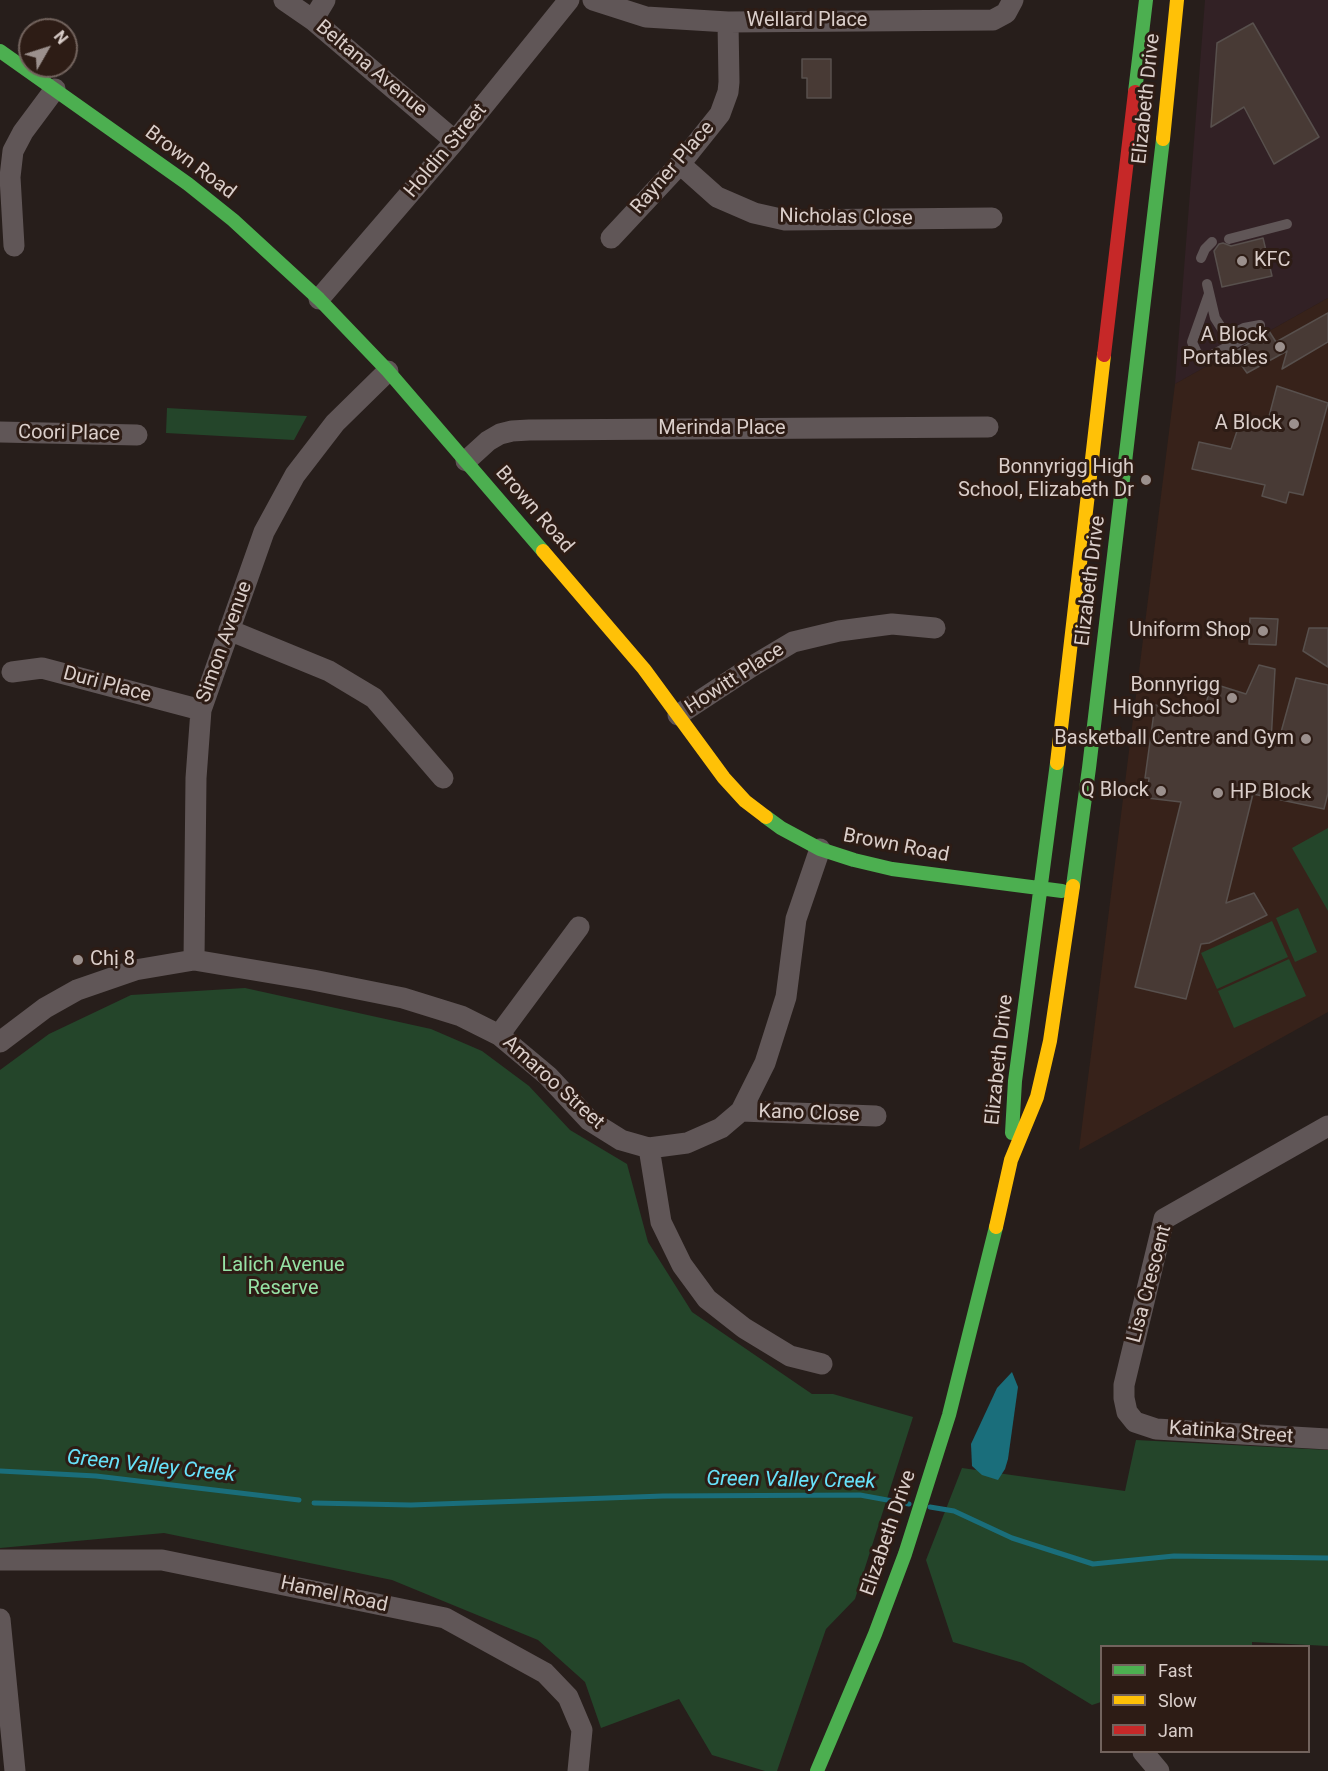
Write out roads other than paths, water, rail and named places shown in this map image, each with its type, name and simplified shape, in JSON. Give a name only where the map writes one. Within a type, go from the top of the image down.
[{"type":"main road","name":"Elizabeth Drive","points":[[1011,1160],[1015,1081],[1102,391],[1146,0]]},
{"type":"main road","name":"Elizabeth Drive","points":[[817,1771],[854,1684],[904,1554],[929,1480],[975,1314],[1011,1160],[1037,1097],[1050,1041],[1073,892],[1132,402],[1177,0]]},
{"type":"main road","name":"Brown Road","points":[[0,51],[188,184],[233,220],[319,299],[388,371],[603,620],[724,778],[746,801],[782,828],[820,849],[892,869],[1073,892]]},
{"type":"street","name":"Beltana Avenue","points":[[284,0],[313,20],[455,141]]},
{"type":"street","points":[[313,20],[325,0]]},
{"type":"street","name":"Holdin Street","points":[[319,299],[455,141],[569,0]]},
{"type":"street","name":"Wellard Place","points":[[593,0],[646,17],[728,22],[993,20],[1006,13],[1013,0]]},
{"type":"street","name":"Rayner Place","points":[[611,238],[680,164],[720,114],[728,92],[728,22]]},
{"type":"street","points":[[14,246],[10,177],[13,151],[23,132],[55,90]]},
{"type":"street","name":"Nicholas Close","points":[[680,164],[717,197],[754,213],[785,220],[992,218]]},
{"type":"street","name":"Simon Avenue","points":[[195,960],[196,778],[201,710],[264,532],[295,475],[334,423],[388,371]]},
{"type":"street","name":"Merinda Place","points":[[466,461],[488,441],[500,434],[529,430],[988,428]]},
{"type":"street","name":"Coori Place","points":[[0,432],[137,435]]},
{"type":"street","name":"Howitt Place","points":[[678,715],[793,642],[839,631],[892,624],[935,628]]},
{"type":"street","points":[[229,630],[329,671],[374,698],[442,778]]},
{"type":"street","name":"Duri Place","points":[[12,672],[42,668],[201,710]]},
{"type":"street","name":"Amaroo Street","points":[[0,1042],[45,1008],[77,990],[135,970],[195,960],[403,998],[461,1016],[500,1035],[548,1076],[590,1120],[621,1140],[649,1148],[687,1143],[721,1128],[741,1111],[765,1063],[786,997],[796,919],[820,849]]},
{"type":"street","points":[[500,1035],[579,927]]},
{"type":"street","name":"Kano Close","points":[[741,1111],[876,1116]]},
{"type":"street","name":"Lisa Crescent","points":[[1135,1422],[1127,1412],[1124,1385],[1164,1219],[1328,1126]]},
{"type":"street","points":[[649,1148],[661,1222],[682,1265],[707,1299],[744,1328],[790,1356],[822,1364]]},
{"type":"street","name":"Katinka Street","points":[[1135,1422],[1156,1429],[1328,1439]]},
{"type":"street","name":"Hamel Road","points":[[0,1560],[162,1560],[445,1618],[545,1673],[568,1697],[582,1730],[578,1771]]},
{"type":"street","points":[[0,1619],[15,1771]]},
{"type":"street","points":[[1144,1753],[1159,1771]]},
{"type":"lane","points":[[1229,239],[1287,224]]},
{"type":"lane","points":[[1201,258],[1205,249],[1212,242]]},
{"type":"lane","points":[[1208,289],[1215,318],[1224,332],[1234,333],[1244,328],[1260,325],[1251,335],[1210,356],[1202,356],[1197,353],[1192,342],[1208,289]]},
{"type":"water","points":[[1012,1372],[1018,1387],[1008,1459],[998,1480],[982,1475],[972,1466],[971,1444],[997,1388]]},
{"type":"waterway","name":"Green Valley Creek","points":[[0,1471],[96,1476],[299,1500]]},
{"type":"waterway","name":"Green Valley Creek","points":[[314,1503],[411,1505],[663,1496],[860,1495],[909,1504]]},
{"type":"waterway","name":"Green Valley Creek","points":[[930,1507],[954,1511],[1012,1538],[1093,1564],[1174,1556],[1328,1558]]},
{"type":"place","name":"KFC","points":[[1242,261]]},
{"type":"place","name":"A Block Portables","points":[[1280,347]]},
{"type":"place","name":"A Block","points":[[1294,424]]},
{"type":"place","name":"Bonnyrigg High School, Elizabeth Dr","points":[[1146,480]]},
{"type":"place","name":"Uniform Shop","points":[[1263,631]]},
{"type":"place","name":"Bonnyrigg High School","points":[[1232,698]]},
{"type":"place","name":"Basketball Centre and Gym","points":[[1306,739]]},
{"type":"place","name":"Q Block","points":[[1161,791]]},
{"type":"place","name":"HP Block","points":[[1218,793]]},
{"type":"place","name":"Chị 8","points":[[78,960]]},
{"type":"park label","name":"Lalich Avenue Reserve","points":[[283,1278]]}]
